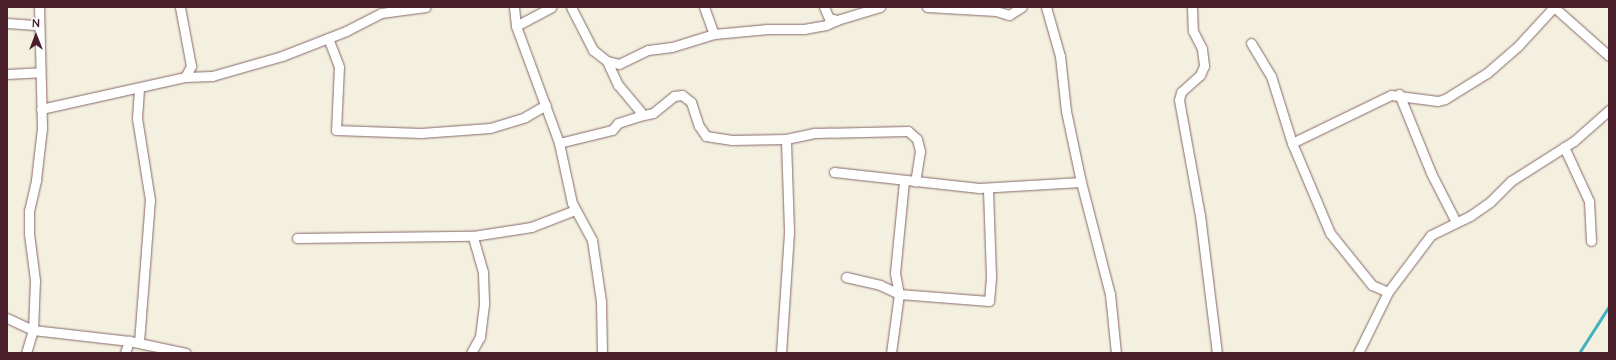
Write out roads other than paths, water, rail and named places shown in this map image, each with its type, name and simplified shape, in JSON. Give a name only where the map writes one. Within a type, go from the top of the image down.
[{"type":"street","points":[[26,353],[33,330],[35,280],[29,234],[29,212],[37,172],[41,109],[39,7]]},
{"type":"street","points":[[180,7],[191,66],[185,77]]},
{"type":"street","points":[[41,109],[185,77],[212,76],[282,56],[328,38],[381,13],[402,8],[426,7]]},
{"type":"street","points":[[514,7],[516,26],[559,143],[575,210],[592,240],[600,300],[602,353]]},
{"type":"street","points":[[516,26],[552,7]]},
{"type":"street","points":[[571,7],[593,50],[607,61],[619,64],[648,50],[672,47],[714,34],[768,28],[804,29],[826,25],[837,20],[880,7]]},
{"type":"street","points":[[704,7],[714,34]]},
{"type":"street","points":[[824,7],[829,18],[837,20]]},
{"type":"street","points":[[926,7],[996,12],[1009,15],[1022,7]]},
{"type":"street","points":[[1046,7],[1060,56],[1066,111],[1081,182],[1110,294],[1116,353]]},
{"type":"street","points":[[1192,7],[1194,31],[1202,49],[1204,66],[1200,75],[1181,92],[1179,100],[1200,215],[1217,353]]},
{"type":"street","points":[[1292,143],[1386,97],[1399,94],[1438,101],[1445,98],[1487,73],[1559,8],[1609,56]]},
{"type":"street","points":[[7,23],[39,25]]},
{"type":"street","points":[[328,38],[338,67],[336,130],[421,133],[490,128],[525,117],[546,105]]},
{"type":"street","points":[[1251,44],[1271,76],[1292,143],[1330,233],[1372,285],[1388,292]]},
{"type":"street","points":[[607,61],[618,85],[640,111],[639,116]]},
{"type":"street","points":[[7,74],[40,72]]},
{"type":"street","points":[[139,88],[137,118],[150,207],[139,342]]},
{"type":"street","points":[[1399,94],[1431,173],[1456,222]]},
{"type":"street","points":[[559,143],[612,130],[618,123],[653,113],[674,96],[682,95],[691,102],[699,126],[706,136],[732,140],[786,139],[815,133],[908,131],[917,139],[920,151],[915,182]]},
{"type":"street","points":[[1358,353],[1388,292],[1431,235],[1490,202],[1511,181],[1595,125],[1609,110]]},
{"type":"street","points":[[782,353],[789,231],[786,139]]},
{"type":"street","points":[[1564,147],[1589,201],[1591,240]]},
{"type":"street","points":[[834,172],[915,182],[988,188],[1081,182]]},
{"type":"street","points":[[891,353],[899,294],[895,273],[904,180]]},
{"type":"street","points":[[846,277],[880,284],[899,294],[989,301],[991,276],[988,188]]},
{"type":"street","points":[[297,238],[473,236],[531,227],[575,210]]},
{"type":"street","points":[[471,353],[480,337],[484,302],[483,272],[473,236]]},
{"type":"street","points":[[7,318],[33,330],[139,342],[186,353]]},
{"type":"street","points":[[125,353],[129,341]]},
{"type":"waterway","points":[[1579,353],[1609,306]]}]
